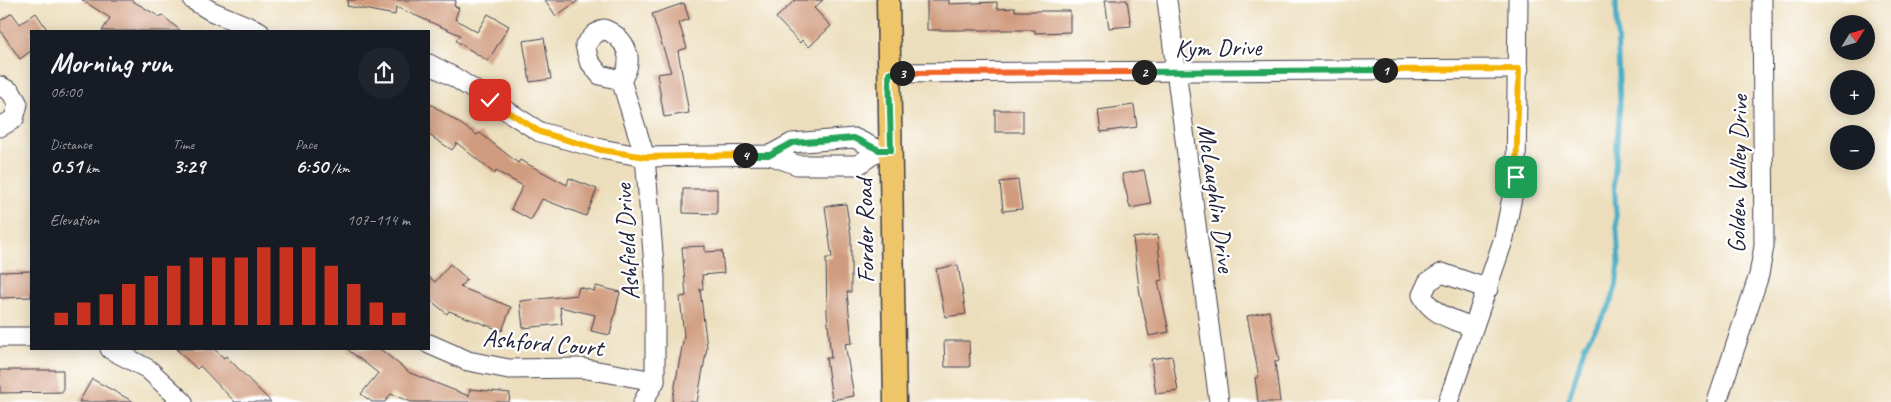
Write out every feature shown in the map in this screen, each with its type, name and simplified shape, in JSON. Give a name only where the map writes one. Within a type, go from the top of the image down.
[{"type":"main road","name":"Forder Road","points":[[888,0],[889,73],[885,150],[895,402]]},
{"type":"street","points":[[193,0],[211,12],[256,30]]},
{"type":"street","name":"McLaughlin Drive","points":[[1167,0],[1219,402]]},
{"type":"street","points":[[1448,402],[1472,327],[1488,289],[1504,238],[1516,177],[1519,69],[1518,0]]},
{"type":"street","name":"Golden Valley Drive","points":[[1717,402],[1759,275],[1764,246],[1762,0]]},
{"type":"street","points":[[430,65],[454,77],[540,132],[601,150],[646,157],[770,155],[797,165],[858,164],[885,150]]},
{"type":"street","name":"Kym Drive","points":[[889,73],[1519,69]]},
{"type":"street","name":"Ashfield Drive","points":[[621,80],[646,157],[655,277],[655,381],[643,402]]},
{"type":"street","points":[[0,86],[11,92],[18,104],[14,119],[0,127]]},
{"type":"street","points":[[770,155],[792,143],[854,138],[885,150]]},
{"type":"street","points":[[1472,327],[1442,315],[1428,306],[1422,295],[1428,282],[1442,272],[1488,289]]},
{"type":"street","points":[[0,337],[30,337]]},
{"type":"street","name":"Ashford Court","points":[[430,344],[468,361],[509,369],[581,368],[655,381]]},
{"type":"street","points":[[112,350],[148,369],[183,402]]},
{"type":"building","points":[[82,0],[131,0],[160,17],[162,15],[180,30],[103,30],[110,18]]},
{"type":"building","points":[[348,0],[456,0],[454,6],[459,8],[455,19],[477,32],[488,14],[509,26],[488,61],[456,41],[460,35],[396,7],[395,15],[347,6]]},
{"type":"building","points":[[545,0],[579,0],[556,16]]},
{"type":"building","points":[[795,0],[823,0],[814,8],[831,26],[809,47],[802,40],[800,43],[776,18]]},
{"type":"building","points":[[927,0],[949,0],[949,4],[997,2],[997,9],[1015,8],[1015,11],[1070,11],[1070,32],[1035,33],[1035,30],[927,30]]},
{"type":"building","points":[[1105,0],[1127,0],[1131,26],[1109,28]]},
{"type":"building","points":[[684,3],[689,19],[679,23],[687,48],[678,51],[689,113],[664,117],[657,74],[671,72],[652,14]]},
{"type":"building","points":[[12,13],[20,24],[36,13],[47,30],[30,30],[30,52],[20,59],[0,30],[0,21]]},
{"type":"building","points":[[544,38],[551,79],[530,82],[523,41]]},
{"type":"building","points":[[430,104],[477,135],[480,133],[518,163],[520,160],[567,185],[569,178],[597,189],[586,216],[542,199],[531,220],[511,209],[523,186],[496,171],[495,174],[457,143],[452,150],[430,136]]},
{"type":"building","points":[[1134,105],[1137,127],[1101,132],[1098,110]]},
{"type":"building","points":[[995,110],[1023,110],[1023,132],[995,132]]},
{"type":"building","points":[[1144,170],[1151,204],[1130,208],[1122,174]]},
{"type":"building","points":[[1018,180],[1022,209],[1003,211],[1000,182]]},
{"type":"building","points":[[683,189],[717,189],[717,214],[683,213]]},
{"type":"building","points":[[846,204],[851,236],[851,292],[847,292],[852,343],[845,344],[854,396],[832,400],[826,358],[831,358],[827,312],[826,258],[832,258],[825,206]]},
{"type":"building","points":[[1157,235],[1162,280],[1158,281],[1169,332],[1149,336],[1140,295],[1133,238]]},
{"type":"building","points":[[705,246],[705,252],[722,251],[724,273],[702,275],[703,289],[700,289],[707,348],[697,402],[672,402],[684,336],[680,297],[686,296],[682,247]]},
{"type":"building","points":[[450,264],[467,279],[460,287],[511,307],[502,331],[449,311],[447,314],[430,300],[430,278],[435,282]]},
{"type":"building","points":[[958,265],[966,314],[945,317],[936,269]]},
{"type":"building","points":[[30,271],[30,297],[0,298],[0,272]]},
{"type":"building","points":[[596,286],[620,292],[610,335],[591,331],[595,315],[560,307],[562,324],[523,328],[520,301],[577,295],[579,287],[594,291]]},
{"type":"building","points":[[1269,311],[1279,361],[1275,362],[1280,402],[1258,402],[1255,378],[1259,377],[1247,316]]},
{"type":"building","points":[[944,341],[969,341],[970,367],[945,367]]},
{"type":"building","points":[[177,350],[215,350],[224,358],[226,356],[271,402],[235,402],[200,366],[197,369]]},
{"type":"building","points":[[348,350],[381,350],[410,373],[469,396],[470,389],[510,393],[509,402],[411,402],[391,394],[385,402],[372,402],[361,394],[378,373]]},
{"type":"building","points":[[1172,356],[1178,391],[1156,394],[1151,359]]},
{"type":"building","points":[[0,370],[63,370],[63,392],[0,393]]},
{"type":"building","points":[[92,379],[134,402],[79,402]]},
{"type":"waterway","points":[[1568,402],[1585,345],[1609,307],[1616,287],[1619,263],[1614,180],[1620,104],[1616,0]]},
{"type":"route","points":[[490,100],[540,132],[601,150],[646,157],[770,155],[792,143],[854,138],[879,150],[891,150],[889,73],[1519,69],[1516,177]]}]
